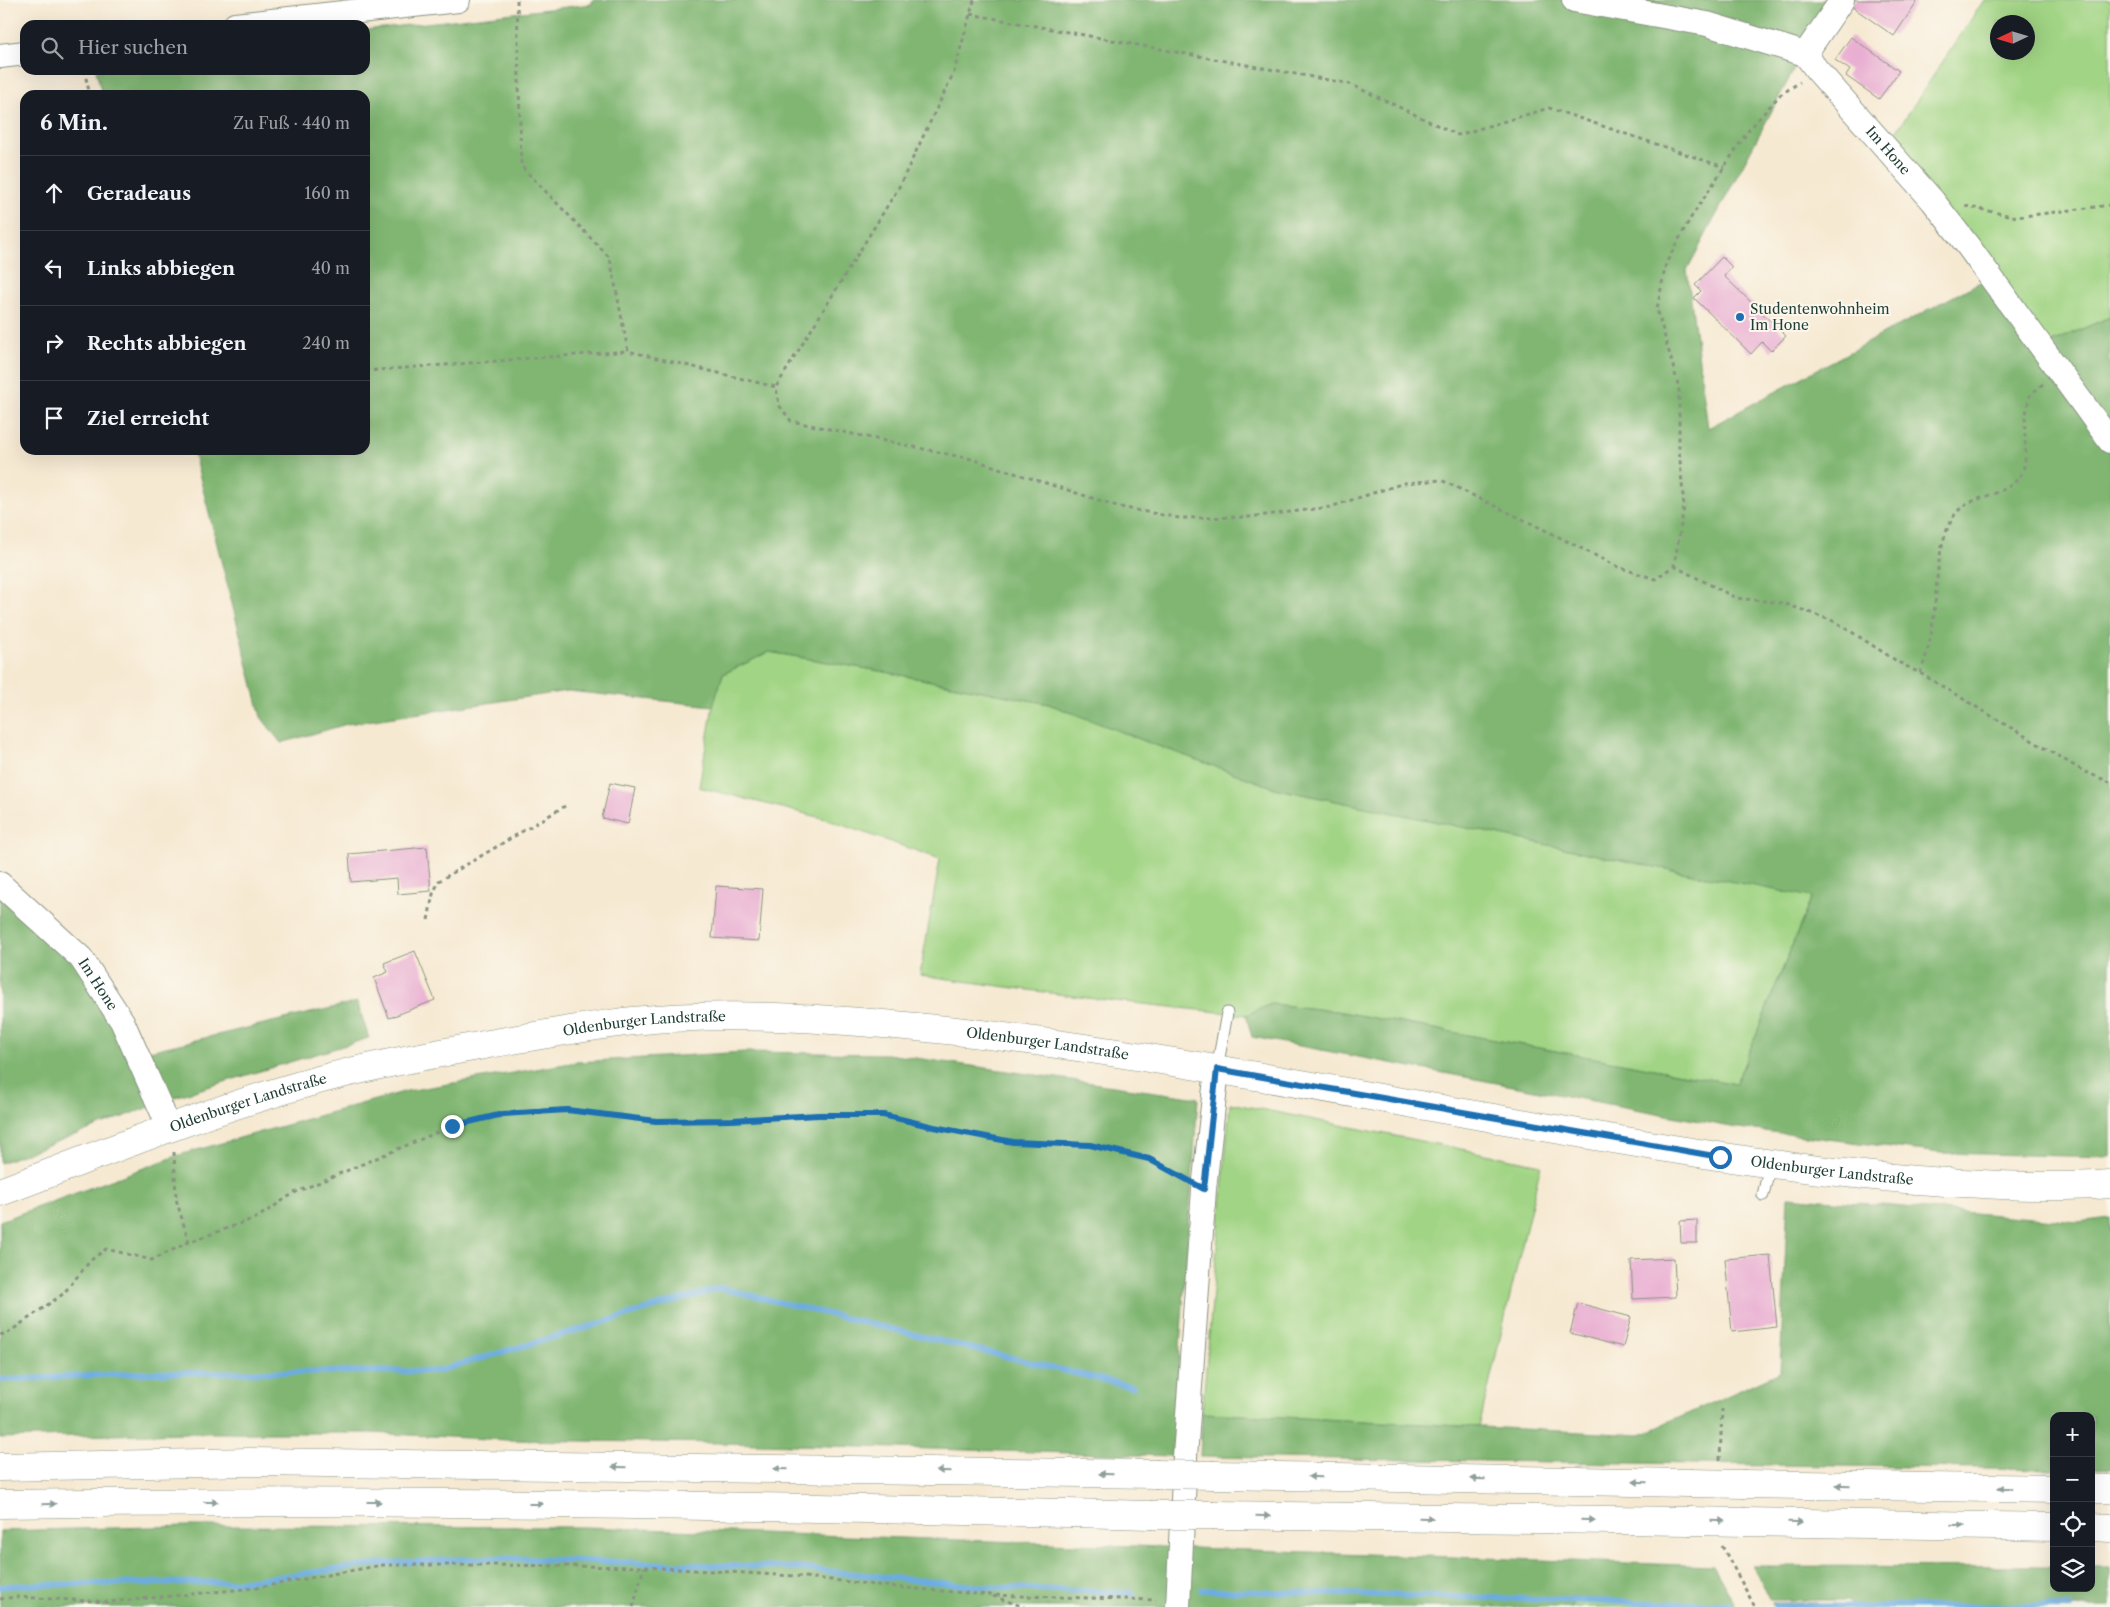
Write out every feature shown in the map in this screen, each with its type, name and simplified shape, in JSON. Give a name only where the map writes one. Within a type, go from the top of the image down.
[{"type":"main road","name":"Oldenburger Landstraße","points":[[0,1192],[165,1120],[400,1060],[569,1030],[636,1021],[703,1018],[788,1018],[898,1025],[1053,1042],[1770,1165],[1840,1174],[1983,1185],[2075,1187],[2110,1184]]},
{"type":"main road","points":[[0,1466],[251,1462],[1155,1474],[2050,1489]]},
{"type":"main road","points":[[2095,1489],[2110,1490]]},
{"type":"main road","points":[[0,1504],[285,1502],[728,1505],[1150,1515],[2050,1527]]},
{"type":"main road","points":[[2095,1527],[2110,1528]]},
{"type":"street","points":[[279,20],[458,0]]},
{"type":"street","points":[[1574,0],[1707,24],[1811,62],[1842,0]]},
{"type":"street","points":[[0,56],[20,54]]},
{"type":"street","name":"Im Hone","points":[[1811,62],[1932,201],[1968,246],[2110,441]]},
{"type":"street","name":"Im Hone","points":[[0,884],[81,958],[122,1021],[165,1120]]},
{"type":"street","points":[[1179,1604],[1185,1457],[1204,1189],[1217,1069]]},
{"type":"lane","points":[[1217,1069],[1227,1013]]},
{"type":"lane","points":[[1764,1195],[1770,1165]]},
{"type":"path","points":[[517,0],[521,166],[610,258],[628,351]]},
{"type":"path","points":[[974,0],[954,72],[899,187],[776,388],[779,405],[791,421],[971,459],[1120,506],[1179,518],[1250,517],[1330,508],[1404,483],[1440,480],[1618,567],[1655,579],[1674,566],[1684,507],[1679,449],[1679,388],[1657,309],[1666,263],[1690,219],[1748,131],[1811,62]]},
{"type":"path","points":[[970,14],[1350,84],[1458,134],[1549,108],[1724,167]]},
{"type":"path","points":[[85,75],[89,90]]},
{"type":"path","points":[[1932,201],[2017,216],[2110,205]]},
{"type":"path","points":[[370,371],[628,351],[776,388]]},
{"type":"path","points":[[1920,672],[1928,652],[1943,542],[1955,515],[1971,501],[1988,498],[2003,490],[2017,479],[2024,467],[2025,421],[2030,394],[2059,371]]},
{"type":"path","points":[[1674,566],[1736,598],[1783,603],[1836,622],[1900,663],[1920,672],[2084,771],[2110,782]]},
{"type":"path","points":[[428,920],[433,894],[438,881],[565,806]]},
{"type":"path","points":[[0,1334],[5,1335],[63,1294],[91,1260],[106,1249],[152,1260],[189,1242],[258,1217],[294,1193],[452,1126],[503,1114],[567,1110],[656,1121],[732,1120],[818,1115],[883,1115],[1013,1142],[1090,1145],[1149,1159],[1204,1189]]},
{"type":"path","points":[[165,1120],[174,1146],[176,1199],[189,1242]]},
{"type":"path","points":[[0,1599],[17,1597],[109,1602],[255,1588],[382,1565],[644,1567],[795,1576],[990,1595],[1179,1604]]},
{"type":"path","points":[[633,1607],[644,1567]]},
{"type":"path","points":[[990,1595],[1024,1607]]},
{"type":"green space","points":[[592,0],[1840,0],[1800,58],[1687,270],[1708,428],[1982,281],[2031,351],[2110,317],[2110,1157],[1940,1153],[1731,1127],[1252,1037],[1246,1015],[1271,1004],[1336,1011],[1736,1084],[1812,897],[1650,866],[1278,789],[1049,704],[880,671],[769,652],[723,674],[713,706],[568,691],[347,724],[281,743],[261,717],[194,455],[370,455],[370,90],[101,90],[97,75],[370,75],[370,29],[592,4]]},
{"type":"green space","points":[[1984,0],[2110,0],[2110,317],[2049,343],[1891,139]]},
{"type":"green space","points":[[769,652],[880,671],[1049,704],[1278,789],[1650,866],[1812,896],[1736,1084],[1336,1011],[1271,1004],[1246,1015],[1087,998],[920,975],[940,859],[822,818],[699,787],[713,706],[723,674]]},
{"type":"green space","points":[[0,895],[77,962],[117,1022],[152,1106],[0,1163]]},
{"type":"green space","points":[[357,1002],[369,1038],[165,1100],[145,1052]]},
{"type":"green space","points":[[745,1052],[887,1054],[1198,1098],[1172,1456],[725,1443],[508,1440],[370,1433],[186,1433],[0,1438],[0,1221],[179,1155],[407,1091],[577,1062]]},
{"type":"green space","points":[[1230,1103],[1541,1165],[1479,1427],[1202,1413]]},
{"type":"green space","points":[[1788,1197],[2078,1222],[2110,1218],[2110,1469],[2095,1469],[2095,1412],[2050,1412],[2050,1469],[1200,1457],[1202,1413],[1641,1435],[1780,1372]]},
{"type":"green space","points":[[189,1526],[585,1527],[1713,1566],[1736,1606],[1569,1598],[1573,1607],[0,1607],[0,1531]]},
{"type":"green space","points":[[1752,1566],[2050,1567],[2050,1592],[2095,1592],[2095,1567],[2110,1567],[2110,1607],[1853,1607],[1847,1600],[1771,1600]]},
{"type":"green space","points":[[1572,1601],[1697,1607],[1575,1607]]},
{"type":"green space","points":[[1773,1603],[1816,1603],[1819,1607],[1775,1607]]},
{"type":"building","points":[[1855,0],[1918,0],[1894,36],[1851,6]]},
{"type":"building","points":[[1851,37],[1899,71],[1879,99],[1846,76],[1850,70],[1835,60]]},
{"type":"building","name":"Studentenwohnheim Im Hone","points":[[1722,257],[1732,267],[1724,276],[1786,336],[1771,351],[1762,342],[1751,354],[1694,298],[1701,291],[1695,285]]},
{"type":"building","points":[[610,783],[635,788],[628,824],[602,818]]},
{"type":"building","points":[[427,847],[431,891],[398,894],[397,878],[351,882],[349,854]]},
{"type":"building","points":[[716,886],[763,889],[759,941],[712,938]]},
{"type":"building","points":[[415,951],[435,1000],[389,1018],[374,978],[388,972],[384,963]]},
{"type":"building","points":[[1697,1220],[1697,1243],[1681,1243],[1680,1221]]},
{"type":"building","points":[[1770,1255],[1777,1327],[1732,1332],[1725,1259]]},
{"type":"building","points":[[1674,1258],[1676,1297],[1633,1299],[1631,1260]]},
{"type":"building","points":[[1578,1303],[1631,1317],[1623,1347],[1570,1333]]},
{"type":"waterway","points":[[0,1380],[143,1373],[438,1371],[720,1288],[1133,1387]]},
{"type":"waterway","points":[[0,1587],[18,1585],[236,1582],[387,1563],[493,1558],[796,1568],[984,1587],[1133,1593]]},
{"type":"waterway","points":[[1201,1590],[1730,1605]]},
{"type":"waterway","points":[[1777,1606],[2070,1607]]},
{"type":"place","name":"Studentenwohnheim Im Hone","points":[[1740,317]]},
{"type":"route","points":[[452,1126],[503,1114],[567,1110],[656,1121],[732,1120],[818,1115],[883,1115],[1013,1142],[1090,1145],[1149,1159],[1204,1189],[1217,1069],[1720,1157]]}]
